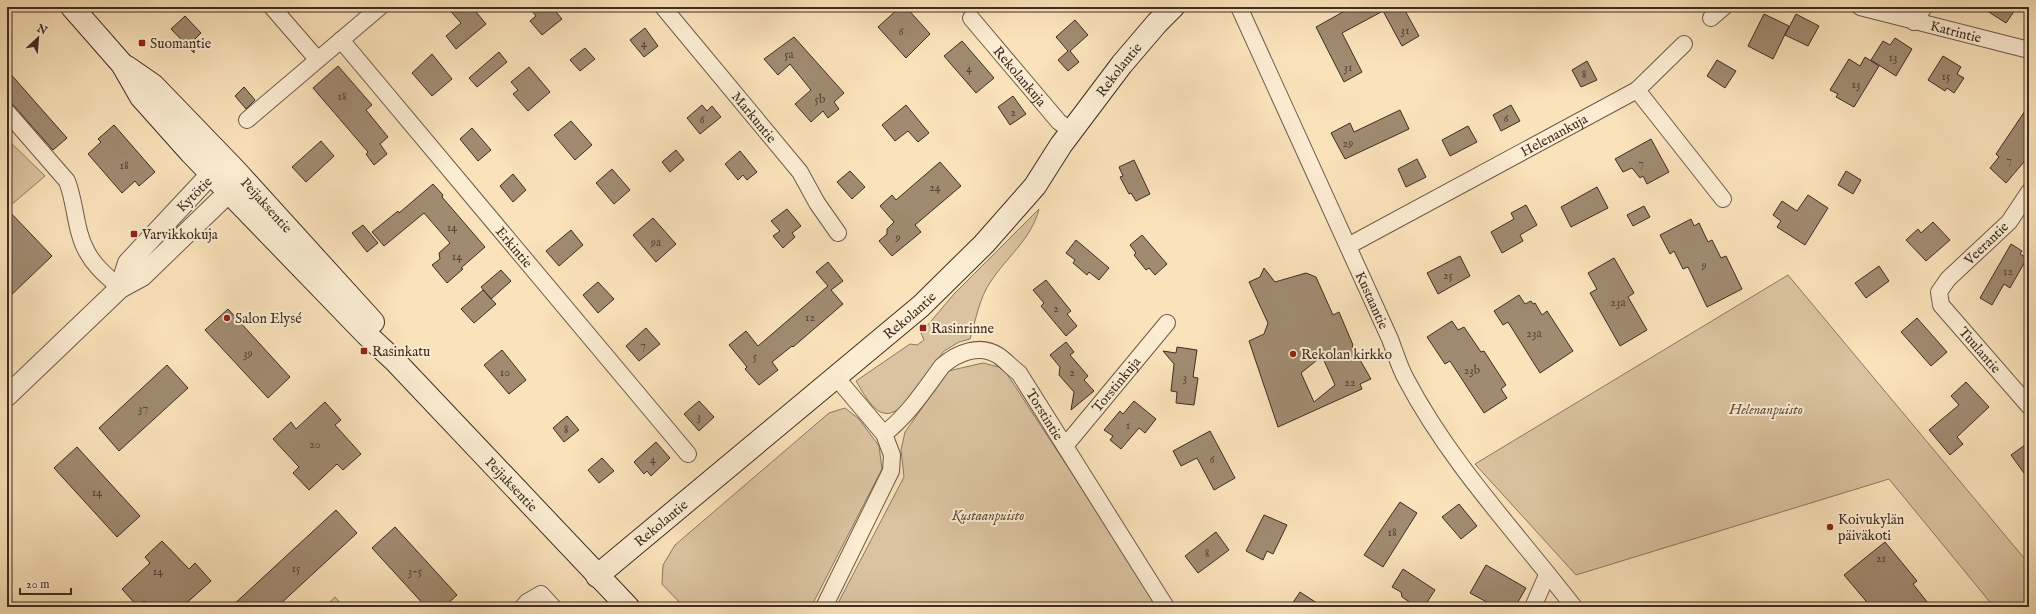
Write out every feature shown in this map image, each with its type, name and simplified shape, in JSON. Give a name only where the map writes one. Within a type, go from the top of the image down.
[{"type":"main road","name":"Peijaksentie","points":[[72,7],[122,64],[141,97],[211,174],[366,336],[395,360],[597,576],[628,607]]},
{"type":"main road","name":"Rekolantie","points":[[597,576],[835,376],[921,306],[984,244],[1034,186],[1072,131],[1122,64],[1157,23],[1173,7]]},
{"type":"main road","name":"Peijaksentie","points":[[122,64],[154,85],[235,170],[376,325],[395,360]]},
{"type":"street","points":[[272,7],[317,59]]},
{"type":"street","points":[[247,120],[380,7]]},
{"type":"street","name":"Markuntie","points":[[663,7],[800,172],[817,203],[838,233]]},
{"type":"street","name":"Kustaantie","points":[[1239,7],[1390,339],[1405,378],[1433,426],[1466,473],[1574,607]]},
{"type":"street","points":[[1711,18],[1724,7]]},
{"type":"street","name":"Katrintie","points":[[1860,7],[1914,22],[2029,50]]},
{"type":"street","points":[[1914,22],[1924,7]]},
{"type":"street","name":"Rekolankuja","points":[[971,18],[1058,122],[1072,131]]},
{"type":"street","name":"Erkintie","points":[[341,40],[688,454]]},
{"type":"street","points":[[1684,44],[1637,90],[1723,199]]},
{"type":"street","name":"Helenankuja","points":[[1348,246],[1637,90]]},
{"type":"street","points":[[7,112],[67,181],[72,195],[75,216],[86,251],[99,268],[120,288]]},
{"type":"street","name":"Kytötie","points":[[7,396],[120,288],[142,276],[229,192],[235,170],[211,174],[128,264],[120,288]]},
{"type":"street","name":"Veerantie","points":[[1939,292],[1948,279],[2009,222],[2029,192]]},
{"type":"street","name":"Tuulantie","points":[[1939,292],[1940,305],[2029,406]]},
{"type":"street","name":"Torstinkuja","points":[[1065,446],[1167,323]]},
{"type":"street","name":"Torstintie","points":[[884,434],[900,422],[942,366],[957,355],[975,350],[988,352],[998,356],[1018,373],[1166,607]]},
{"type":"street","points":[[824,607],[891,471],[892,455],[884,434],[835,376]]},
{"type":"street","points":[[1533,607],[1547,575]]},
{"type":"street","points":[[523,607],[527,602],[541,594],[553,607]]},
{"type":"green space","points":[[7,139],[45,176],[11,205],[7,201]]},
{"type":"green space","points":[[1039,209],[1031,229],[997,272],[987,288],[981,302],[970,339],[959,342],[944,351],[902,406],[894,412],[881,412],[875,408],[856,381],[910,344],[917,345],[924,340],[921,333],[954,294]]},
{"type":"green space","name":"Helenanpuisto","points":[[1788,275],[2029,564],[2029,607],[1994,607],[1889,479],[1576,575],[1475,464]]},
{"type":"green space","name":"Kustaanpuisto","points":[[983,363],[999,367],[1007,374],[1159,607],[836,607],[904,477],[901,450],[905,432],[948,371]]},
{"type":"green space","points":[[845,408],[859,419],[879,446],[882,469],[811,607],[684,607],[662,584],[663,565],[675,545],[829,413]]},
{"type":"green space","points":[[335,597],[344,607],[325,607]]},
{"type":"building","points":[[447,7],[472,7],[486,24],[456,49],[446,36],[461,23]]},
{"type":"building","points":[[529,7],[552,7],[562,19],[542,35],[530,21],[536,16]]},
{"type":"building","points":[[900,7],[906,7],[930,34],[906,58],[878,27]]},
{"type":"building","points":[[1352,7],[1403,7],[1419,36],[1402,46],[1383,11],[1342,33],[1362,72],[1344,82],[1316,27]]},
{"type":"building","points":[[1981,7],[2017,7],[2006,23]]},
{"type":"building","points":[[1764,14],[1789,26],[1773,59],[1748,46]]},
{"type":"building","points":[[1796,14],[1819,26],[1808,46],[1785,35]]},
{"type":"building","points":[[185,16],[201,33],[195,39],[194,53],[171,29]]},
{"type":"building","points":[[1075,20],[1088,35],[1070,51],[1079,62],[1068,71],[1058,60],[1068,51],[1056,37]]},
{"type":"building","points":[[645,28],[658,46],[644,57],[630,40]]},
{"type":"building","points":[[794,37],[844,93],[834,102],[839,109],[828,118],[823,111],[811,122],[795,104],[811,90],[790,64],[778,75],[764,59]]},
{"type":"building","points":[[1895,38],[1912,49],[1896,76],[1871,60],[1883,41],[1890,45]]},
{"type":"building","points":[[962,41],[994,78],[976,93],[944,56]]},
{"type":"building","points":[[585,48],[595,59],[580,71],[570,60]]},
{"type":"building","points":[[499,52],[507,62],[477,87],[469,78]]},
{"type":"building","points":[[432,54],[452,79],[432,96],[412,73]]},
{"type":"building","points":[[1943,56],[1961,67],[1957,74],[1964,78],[1954,93],[1947,88],[1945,91],[1928,80]]},
{"type":"building","points":[[1865,57],[1879,66],[1854,107],[1836,97],[1838,94],[1830,90],[1849,59],[1860,66]]},
{"type":"building","points":[[1717,60],[1736,71],[1725,88],[1707,76]]},
{"type":"building","points":[[1587,61],[1597,80],[1581,87],[1572,70]]},
{"type":"building","points":[[338,66],[372,105],[366,110],[388,137],[380,144],[387,154],[374,165],[366,154],[368,152],[313,88]]},
{"type":"building","points":[[529,67],[550,92],[528,111],[513,94],[518,90],[511,82]]},
{"type":"building","points":[[7,70],[67,138],[53,150],[14,106],[7,102]]},
{"type":"building","points":[[244,87],[255,100],[246,109],[235,96]]},
{"type":"building","points":[[1013,96],[1026,114],[1010,125],[998,107]]},
{"type":"building","points":[[702,105],[707,111],[712,106],[721,117],[700,134],[687,118]]},
{"type":"building","points":[[906,105],[929,133],[918,142],[908,131],[895,141],[882,125]]},
{"type":"building","points":[[1511,105],[1520,121],[1501,131],[1493,115]]},
{"type":"building","points":[[2029,105],[2029,156],[2006,183],[1990,168],[1999,157],[1996,154]]},
{"type":"building","points":[[1400,110],[1409,129],[1345,159],[1331,133],[1350,123],[1354,132]]},
{"type":"building","points":[[571,121],[592,145],[575,160],[554,135]]},
{"type":"building","points":[[114,125],[155,172],[139,186],[135,181],[122,193],[88,154],[101,142],[98,139]]},
{"type":"building","points":[[1468,126],[1477,142],[1450,156],[1442,140]]},
{"type":"building","points":[[472,128],[491,150],[478,161],[460,139]]},
{"type":"building","points":[[1651,139],[1669,172],[1647,184],[1643,176],[1640,178],[1632,168],[1623,172],[1615,159]]},
{"type":"building","points":[[321,141],[334,156],[306,182],[292,167]]},
{"type":"building","points":[[676,150],[684,160],[670,172],[662,162]]},
{"type":"building","points":[[740,151],[757,172],[747,180],[743,175],[738,180],[725,164]]},
{"type":"building","points":[[1417,159],[1426,177],[1406,187],[1398,169]]},
{"type":"building","points":[[1134,160],[1150,194],[1136,201],[1131,193],[1129,194],[1120,177],[1123,176],[1119,167]]},
{"type":"building","points":[[940,162],[961,186],[915,225],[921,232],[892,256],[879,241],[887,234],[887,229],[894,222],[880,206],[892,195],[896,200]]},
{"type":"building","points":[[612,169],[630,190],[614,204],[596,183]]},
{"type":"building","points":[[850,171],[865,187],[852,199],[837,182]]},
{"type":"building","points":[[1846,171],[1861,180],[1853,194],[1838,185]]},
{"type":"building","points":[[513,174],[526,190],[513,202],[500,186]]},
{"type":"building","points":[[433,184],[443,195],[442,197],[485,247],[461,268],[463,269],[447,283],[432,265],[440,259],[439,253],[450,243],[424,213],[384,246],[372,232],[398,211],[399,213]]},
{"type":"building","points":[[1597,187],[1608,208],[1571,227],[1561,207]]},
{"type":"building","points":[[1808,195],[1828,208],[1805,245],[1777,227],[1781,221],[1773,215],[1782,201],[1797,211]]},
{"type":"building","points":[[1526,205],[1537,225],[1520,235],[1523,241],[1502,253],[1491,232],[1514,219],[1511,213]]},
{"type":"building","points":[[1644,206],[1650,217],[1633,226],[1627,215]]},
{"type":"building","points":[[7,209],[52,256],[7,299]]},
{"type":"building","points":[[787,209],[801,226],[792,233],[795,237],[783,248],[773,236],[780,231],[771,221]]},
{"type":"building","points":[[653,218],[676,244],[656,262],[633,235]]},
{"type":"building","points":[[1691,219],[1694,226],[1699,223],[1708,242],[1712,240],[1721,258],[1726,256],[1742,289],[1707,307],[1688,267],[1683,269],[1674,251],[1670,254],[1660,235]]},
{"type":"building","points":[[1933,222],[1950,240],[1926,261],[1906,240],[1918,229],[1921,233]]},
{"type":"building","points":[[363,225],[378,243],[367,252],[352,233]]},
{"type":"building","points":[[571,230],[583,245],[559,266],[546,251]]},
{"type":"building","points":[[1142,235],[1167,264],[1155,275],[1149,268],[1146,270],[1134,255],[1136,253],[1130,245]]},
{"type":"building","points":[[1076,240],[1109,268],[1099,280],[1089,272],[1087,275],[1073,263],[1075,260],[1066,253]]},
{"type":"building","points":[[2011,244],[2022,251],[2020,254],[2027,258],[2010,288],[2004,284],[1992,305],[1980,298]]},
{"type":"building","points":[[1460,256],[1470,276],[1438,294],[1427,273]]},
{"type":"building","points":[[1614,258],[1634,293],[1628,297],[1647,330],[1620,346],[1590,293],[1597,289],[1588,273]]},
{"type":"building","points":[[828,262],[843,281],[831,290],[843,304],[793,347],[792,346],[772,362],[778,370],[759,385],[745,369],[747,367],[729,345],[746,331],[758,346],[828,286],[816,272]]},
{"type":"building","points":[[1879,266],[1889,281],[1866,298],[1855,283]]},
{"type":"building","name":"Rekolan kirkko","points":[[1264,268],[1275,282],[1306,273],[1316,277],[1333,315],[1339,312],[1353,345],[1352,346],[1371,379],[1360,384],[1362,389],[1278,427],[1249,341],[1264,334],[1268,323],[1249,282],[1260,277]],"holes":[[[1322,356],[1335,385],[1314,402],[1301,373]]]},
{"type":"building","points":[[501,270],[511,281],[491,299],[481,287]]},
{"type":"building","points":[[1046,280],[1071,311],[1067,314],[1077,326],[1066,336],[1041,306],[1044,303],[1033,290]]},
{"type":"building","points":[[598,282],[614,299],[598,313],[583,295]]},
{"type":"building","points":[[483,290],[496,304],[474,323],[461,309]]},
{"type":"building","points":[[1519,295],[1525,304],[1531,301],[1533,304],[1535,303],[1542,315],[1547,311],[1573,351],[1540,373],[1508,322],[1503,325],[1494,311]]},
{"type":"building","points":[[228,309],[290,377],[268,398],[205,330]]},
{"type":"building","points":[[1917,318],[1947,352],[1931,366],[1901,332]]},
{"type":"building","points":[[1452,321],[1458,330],[1464,327],[1481,352],[1484,351],[1506,385],[1501,389],[1507,398],[1484,413],[1450,361],[1445,364],[1427,337]]},
{"type":"building","points":[[646,328],[660,344],[639,361],[626,346]]},
{"type":"building","points":[[1066,342],[1074,352],[1070,355],[1088,376],[1084,380],[1094,391],[1071,410],[1074,392],[1059,375],[1060,367],[1050,355]]},
{"type":"building","points":[[1177,347],[1197,350],[1193,377],[1198,378],[1194,405],[1176,403],[1177,392],[1171,391],[1174,364],[1163,351],[1176,353]]},
{"type":"building","points":[[502,350],[526,380],[509,394],[484,365]]},
{"type":"building","points":[[167,365],[188,388],[119,451],[99,428]]},
{"type":"building","points":[[1966,382],[1989,407],[1957,437],[1963,444],[1950,455],[1929,430],[1959,405],[1951,396]]},
{"type":"building","points":[[699,401],[714,417],[699,431],[684,414]]},
{"type":"building","points":[[1134,401],[1156,419],[1145,433],[1139,428],[1121,449],[1110,440],[1113,436],[1104,430],[1120,411],[1123,414]]},
{"type":"building","points":[[325,402],[341,420],[335,425],[361,454],[343,470],[337,464],[309,490],[293,473],[299,467],[273,439],[291,422],[296,429]]},
{"type":"building","points":[[567,416],[579,430],[564,442],[553,428]]},
{"type":"building","points":[[1210,431],[1235,478],[1214,490],[1197,458],[1181,466],[1173,451]]},
{"type":"building","points":[[656,442],[670,458],[651,476],[647,471],[644,474],[634,462]]},
{"type":"building","points":[[2029,442],[2029,480],[2011,455]]},
{"type":"building","points":[[77,447],[140,516],[117,537],[54,468]]},
{"type":"building","points":[[602,458],[614,471],[599,483],[588,470]]},
{"type":"building","points":[[1400,502],[1417,513],[1383,567],[1364,555]]},
{"type":"building","points":[[1459,504],[1477,526],[1461,539],[1442,517]]},
{"type":"building","points":[[336,510],[357,533],[277,607],[231,607]]},
{"type":"building","points":[[1264,515],[1287,525],[1273,554],[1267,551],[1263,560],[1246,551]]},
{"type":"building","points":[[395,527],[457,595],[444,607],[426,607],[372,548]]},
{"type":"building","points":[[1216,532],[1229,550],[1198,573],[1185,556]]},
{"type":"building","points":[[162,541],[189,569],[195,563],[211,581],[182,607],[150,607],[144,601],[138,607],[122,589],[150,563],[145,557]]},
{"type":"building","name":"Koivukylän päiväkoti","points":[[1885,542],[1917,581],[1913,584],[1931,607],[1871,607],[1844,575]]},
{"type":"building","points":[[1486,565],[1526,588],[1515,607],[1496,607],[1470,593]]},
{"type":"building","points":[[1403,569],[1435,590],[1424,607],[1417,607],[1402,597],[1401,592],[1392,587]]},
{"type":"building","points":[[1300,592],[1323,607],[1290,607]]},
{"type":"place","name":"Suomantie","points":[[142,43]]},
{"type":"place","name":"Varvikkokuja","points":[[134,234]]},
{"type":"place","name":"Salon Elysé","points":[[227,318]]},
{"type":"place","name":"Rasinrinne","points":[[923,328]]},
{"type":"place","name":"Rasinkatu","points":[[364,351]]},
{"type":"place","name":"Rekolan kirkko","points":[[1293,354]]},
{"type":"place","name":"Koivukylän päiväkoti","points":[[1830,527]]}]
